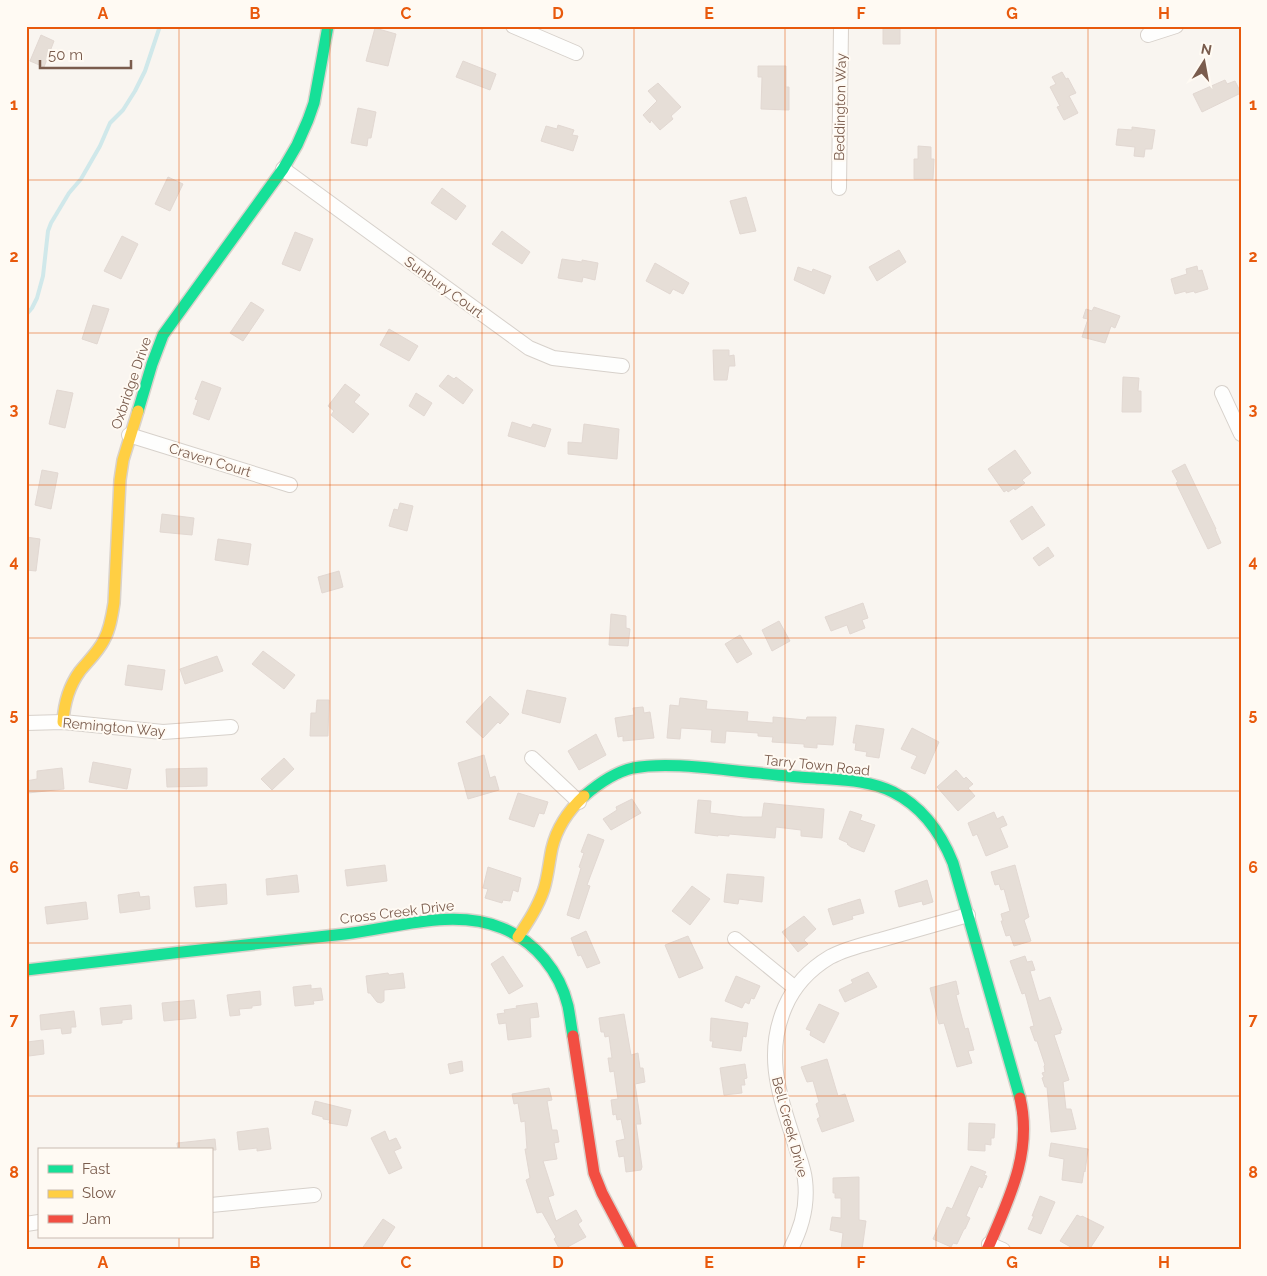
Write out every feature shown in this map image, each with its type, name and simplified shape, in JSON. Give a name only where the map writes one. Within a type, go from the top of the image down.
[{"type":"street","name":"Oxbridge Drive","points":[[63,722],[65,703],[71,685],[83,666],[104,642],[110,624],[114,603],[121,475],[129,435],[152,364],[163,336],[283,169],[302,136],[318,87],[328,26]]},
{"type":"street","points":[[513,26],[576,52]]},
{"type":"street","name":"Beddington Way","points":[[839,188],[841,26]]},
{"type":"street","points":[[1148,35],[1176,26]]},
{"type":"street","name":"Sunbury Court","points":[[283,169],[529,348],[553,358],[622,366]]},
{"type":"street","points":[[1222,393],[1241,434]]},
{"type":"street","name":"Craven Court","points":[[129,435],[290,485]]},
{"type":"street","name":"Remington Way","points":[[26,723],[63,722],[163,732],[232,727]]},
{"type":"street","points":[[532,758],[579,802]]},
{"type":"street","name":"Tarry Town Road","points":[[518,937],[546,885],[556,836],[562,824],[579,802],[605,780],[630,769],[646,766],[663,766],[838,780],[879,787],[906,800],[927,817],[938,831],[953,863],[1024,1116],[1024,1146],[1018,1176],[988,1247]]},
{"type":"street","name":"Bell Creek Drive","points":[[790,1250],[803,1216],[805,1180],[778,1090],[774,1059],[776,1031],[781,1016],[796,988],[818,965],[844,951],[968,915]]},
{"type":"street","name":"Cross Creek Drive","points":[[26,970],[451,920],[486,923],[503,929],[534,948],[556,975],[565,996],[594,1173],[602,1193],[632,1250]]},
{"type":"street","points":[[735,939],[796,988]]},
{"type":"street","points":[[212,1205],[314,1195]]},
{"type":"street","points":[[988,1247],[1003,1250]]},
{"type":"building","points":[[883,26],[900,26],[900,44],[883,44]]},
{"type":"building","points":[[375,28],[396,34],[388,66],[366,61]]},
{"type":"building","points":[[41,35],[54,41],[44,67],[30,61]]},
{"type":"building","points":[[463,61],[496,74],[490,90],[456,77]]},
{"type":"building","points":[[758,66],[786,66],[786,87],[789,87],[789,110],[761,109],[762,77],[758,77]]},
{"type":"building","points":[[1062,72],[1066,79],[1068,78],[1076,93],[1069,96],[1078,113],[1064,120],[1057,107],[1060,106],[1050,87],[1056,84],[1052,77]]},
{"type":"building","points":[[1225,80],[1227,84],[1235,81],[1241,93],[1202,112],[1193,94]]},
{"type":"building","points":[[658,83],[681,107],[671,116],[673,119],[660,130],[651,120],[650,123],[643,115],[657,101],[648,91]]},
{"type":"building","points":[[358,108],[376,112],[371,138],[368,138],[367,146],[351,143]]},
{"type":"building","points":[[558,125],[574,130],[572,135],[578,136],[573,151],[541,141],[546,126],[557,129]]},
{"type":"building","points":[[1132,127],[1155,130],[1152,149],[1145,149],[1144,157],[1134,156],[1135,147],[1116,145],[1118,129],[1132,130]]},
{"type":"building","points":[[918,146],[931,147],[931,159],[934,159],[933,179],[914,179],[914,159],[918,159]]},
{"type":"building","points":[[168,177],[183,184],[170,211],[155,204]]},
{"type":"building","points":[[442,188],[466,206],[456,220],[431,203]]},
{"type":"building","points":[[746,197],[756,231],[740,234],[730,201]]},
{"type":"building","points":[[502,231],[530,252],[522,264],[492,244]]},
{"type":"building","points":[[295,232],[313,239],[300,271],[282,264]]},
{"type":"building","points":[[122,236],[138,244],[121,279],[104,271]]},
{"type":"building","points":[[899,250],[906,262],[877,281],[869,267]]},
{"type":"building","points":[[562,259],[598,263],[595,280],[583,277],[582,282],[558,278]]},
{"type":"building","points":[[655,263],[689,283],[683,294],[673,289],[670,294],[646,281]]},
{"type":"building","points":[[1197,266],[1198,271],[1202,270],[1208,289],[1195,293],[1194,291],[1186,293],[1186,291],[1175,294],[1171,279],[1187,274],[1186,269]]},
{"type":"building","points":[[798,267],[812,272],[813,269],[831,276],[824,294],[794,280]]},
{"type":"building","points":[[251,302],[264,310],[243,341],[230,333]]},
{"type":"building","points":[[93,305],[109,309],[97,344],[82,339]]},
{"type":"building","points":[[1094,307],[1120,316],[1115,328],[1111,326],[1105,343],[1082,337],[1088,319],[1083,318],[1086,309],[1092,311]]},
{"type":"building","points":[[389,329],[418,346],[409,361],[380,345]]},
{"type":"building","points":[[713,350],[729,350],[729,356],[734,355],[735,366],[729,366],[727,380],[714,380]]},
{"type":"building","points":[[448,375],[454,379],[456,377],[473,390],[463,404],[439,386]]},
{"type":"building","points":[[1123,377],[1139,378],[1138,391],[1141,391],[1141,412],[1122,412]]},
{"type":"building","points":[[202,381],[221,388],[209,420],[193,414],[198,400],[195,399]]},
{"type":"building","points":[[345,384],[360,395],[354,402],[369,414],[353,433],[331,415],[334,411],[328,406]]},
{"type":"building","points":[[57,390],[73,393],[65,428],[49,424]]},
{"type":"building","points":[[416,393],[432,403],[424,416],[409,406]]},
{"type":"building","points":[[512,422],[531,428],[533,424],[551,429],[545,447],[508,436]]},
{"type":"building","points":[[584,424],[619,429],[617,459],[568,454],[568,442],[582,443]]},
{"type":"building","points":[[1015,450],[1031,473],[1022,480],[1025,483],[1015,490],[1014,488],[1004,492],[988,469]]},
{"type":"building","points":[[1185,464],[1221,543],[1208,549],[1172,471]]},
{"type":"building","points":[[42,470],[58,473],[51,509],[35,505]]},
{"type":"building","points":[[400,503],[413,506],[407,531],[389,526],[394,509],[398,510]]},
{"type":"building","points":[[1032,506],[1045,525],[1022,540],[1010,521]]},
{"type":"building","points":[[162,514],[194,518],[192,535],[160,532]]},
{"type":"building","points":[[26,537],[40,539],[36,571],[26,570]]},
{"type":"building","points":[[218,539],[251,544],[248,565],[215,560]]},
{"type":"building","points":[[1048,547],[1054,556],[1039,566],[1033,558]]},
{"type":"building","points":[[339,571],[343,587],[322,593],[318,577]]},
{"type":"building","points":[[863,603],[868,618],[862,620],[865,628],[850,634],[847,625],[831,631],[825,617]]},
{"type":"building","points":[[611,614],[626,616],[626,628],[630,629],[628,646],[609,645]]},
{"type":"building","points":[[779,621],[790,641],[772,651],[762,630]]},
{"type":"building","points":[[740,635],[752,654],[737,663],[725,644]]},
{"type":"building","points":[[263,651],[295,675],[284,689],[252,664]]},
{"type":"building","points":[[217,656],[223,671],[185,684],[180,669]]},
{"type":"building","points":[[128,665],[165,670],[162,690],[125,685]]},
{"type":"building","points":[[527,690],[566,698],[560,723],[522,713]]},
{"type":"building","points":[[490,696],[509,714],[500,724],[498,722],[483,738],[466,722]]},
{"type":"building","points":[[680,698],[707,701],[706,709],[748,712],[747,721],[773,723],[773,717],[806,720],[807,717],[836,717],[833,745],[817,744],[817,748],[804,747],[804,744],[772,742],[773,737],[758,736],[758,733],[726,731],[725,743],[711,742],[712,730],[681,728],[680,739],[667,738],[670,705],[679,706]]},
{"type":"building","points":[[317,700],[329,700],[328,736],[310,736],[311,713],[316,713]]},
{"type":"building","points":[[643,707],[644,713],[650,712],[654,738],[623,741],[623,736],[618,737],[615,718],[634,715],[633,708]]},
{"type":"building","points":[[856,725],[884,729],[879,758],[866,756],[867,752],[855,750],[856,743],[853,743]]},
{"type":"building","points":[[912,728],[939,742],[925,774],[911,768],[917,756],[901,749]]},
{"type":"building","points":[[596,734],[606,755],[579,770],[568,751]]},
{"type":"building","points":[[484,755],[490,778],[495,776],[499,790],[468,799],[458,763]]},
{"type":"building","points":[[284,758],[294,769],[272,790],[261,779]]},
{"type":"building","points":[[93,762],[131,769],[127,789],[89,782]]},
{"type":"building","points":[[62,768],[64,789],[28,793],[26,781],[37,779],[37,771]]},
{"type":"building","points":[[207,768],[207,786],[167,787],[166,769]]},
{"type":"building","points":[[956,770],[964,779],[966,777],[973,784],[968,788],[975,796],[958,811],[937,787]]},
{"type":"building","points":[[518,793],[548,802],[544,814],[539,813],[534,827],[509,819]]},
{"type":"building","points":[[632,799],[641,813],[611,830],[603,819],[617,810],[616,807]]},
{"type":"building","points":[[698,800],[711,801],[710,813],[743,817],[762,817],[764,803],[824,809],[822,838],[801,836],[801,830],[776,827],[775,838],[729,834],[729,836],[718,836],[695,833]]},
{"type":"building","points":[[850,811],[862,815],[860,820],[875,825],[864,852],[851,847],[848,843],[839,839]]},
{"type":"building","points":[[994,812],[997,819],[1003,816],[1007,825],[1000,828],[1008,847],[986,856],[977,834],[973,836],[968,823]]},
{"type":"building","points":[[588,834],[604,840],[587,885],[590,886],[579,919],[567,915],[581,868],[579,867],[584,853],[581,852]]},
{"type":"building","points":[[385,865],[387,881],[347,886],[345,870]]},
{"type":"building","points":[[1015,865],[1029,917],[1024,920],[1031,941],[1014,946],[1010,935],[1006,936],[1001,921],[1003,921],[1001,914],[1010,911],[1004,889],[1001,890],[999,884],[995,885],[991,872]]},
{"type":"building","points":[[488,867],[521,878],[518,892],[513,890],[510,901],[503,900],[502,903],[485,898],[488,889],[483,888]]},
{"type":"building","points":[[727,874],[764,877],[762,902],[739,899],[738,904],[724,902]]},
{"type":"building","points":[[297,875],[299,892],[267,895],[266,879]]},
{"type":"building","points":[[927,880],[933,902],[923,905],[922,901],[899,907],[895,891]]},
{"type":"building","points":[[226,884],[227,904],[196,907],[194,887]]},
{"type":"building","points":[[692,886],[710,899],[690,925],[672,911]]},
{"type":"building","points":[[139,892],[140,897],[149,896],[150,909],[120,913],[118,895]]},
{"type":"building","points":[[860,899],[864,913],[852,916],[853,919],[833,925],[828,909]]},
{"type":"building","points":[[86,902],[88,919],[47,924],[45,907]]},
{"type":"building","points":[[804,916],[816,929],[804,940],[808,944],[798,952],[782,932]]},
{"type":"building","points":[[586,931],[600,963],[587,968],[581,955],[578,956],[571,938]]},
{"type":"building","points":[[688,936],[703,968],[679,978],[665,945]]},
{"type":"building","points":[[503,956],[523,986],[509,994],[491,964]]},
{"type":"building","points":[[1025,956],[1027,962],[1032,961],[1035,970],[1030,971],[1039,1001],[1050,997],[1062,1030],[1060,1030],[1061,1033],[1054,1035],[1069,1080],[1063,1082],[1066,1109],[1071,1109],[1076,1129],[1051,1132],[1047,1087],[1045,1087],[1042,1078],[1044,1077],[1042,1073],[1045,1072],[1045,1065],[1030,1027],[1034,1026],[1025,993],[1022,994],[1010,961]]},
{"type":"building","points":[[868,972],[877,987],[845,1002],[839,990],[853,983],[851,980]]},
{"type":"building","points":[[388,973],[389,975],[403,973],[405,988],[384,990],[384,1001],[381,1003],[377,1002],[368,993],[366,976]]},
{"type":"building","points":[[736,976],[760,986],[754,999],[751,998],[749,1004],[745,1002],[742,1008],[725,1001]]},
{"type":"building","points":[[956,981],[959,994],[956,995],[965,1029],[968,1028],[974,1050],[968,1051],[972,1063],[957,1067],[944,1023],[939,1024],[930,988]]},
{"type":"building","points":[[311,985],[311,989],[321,988],[323,1000],[313,1001],[314,1004],[295,1006],[293,987]]},
{"type":"building","points":[[260,991],[261,1005],[239,1009],[240,1015],[230,1016],[227,995]]},
{"type":"building","points":[[194,1000],[196,1018],[164,1021],[162,1003]]},
{"type":"building","points":[[537,1003],[539,1017],[530,1018],[531,1037],[508,1040],[506,1023],[499,1024],[497,1014],[505,1013],[504,1010],[517,1008],[516,1006]]},
{"type":"building","points":[[819,1004],[839,1013],[824,1043],[810,1035],[811,1031],[806,1029]]},
{"type":"building","points":[[131,1005],[132,1019],[122,1020],[122,1023],[102,1025],[100,1008]]},
{"type":"building","points":[[74,1011],[76,1027],[71,1027],[71,1033],[62,1034],[61,1028],[41,1030],[40,1015]]},
{"type":"building","points":[[624,1014],[631,1055],[638,1053],[640,1068],[643,1068],[645,1082],[635,1084],[641,1124],[636,1124],[642,1167],[641,1170],[626,1172],[624,1156],[619,1157],[616,1141],[625,1139],[621,1119],[617,1120],[616,1114],[613,1115],[611,1100],[618,1099],[614,1071],[610,1072],[608,1058],[612,1058],[609,1036],[605,1037],[604,1032],[601,1032],[599,1018]]},
{"type":"building","points":[[711,1018],[748,1023],[746,1037],[743,1036],[741,1051],[712,1047],[713,1041],[710,1041]]},
{"type":"building","points":[[43,1040],[44,1054],[29,1056],[27,1042]]},
{"type":"building","points":[[827,1059],[838,1096],[845,1094],[854,1121],[822,1132],[817,1119],[820,1117],[816,1104],[819,1102],[813,1081],[807,1082],[801,1067]]},
{"type":"building","points":[[462,1061],[463,1071],[450,1074],[448,1064]]},
{"type":"building","points":[[745,1064],[747,1078],[744,1079],[745,1085],[741,1085],[742,1093],[724,1095],[720,1068]]},
{"type":"building","points":[[549,1088],[552,1100],[547,1101],[552,1130],[557,1130],[559,1142],[554,1143],[557,1159],[543,1161],[554,1195],[548,1197],[556,1221],[576,1210],[582,1221],[578,1224],[586,1237],[562,1250],[560,1250],[554,1239],[556,1237],[542,1212],[537,1213],[526,1180],[530,1178],[525,1149],[527,1149],[525,1121],[521,1122],[518,1103],[514,1104],[512,1094]]},
{"type":"building","points":[[315,1101],[351,1110],[347,1126],[329,1123],[330,1120],[312,1114]]},
{"type":"building","points":[[969,1123],[995,1124],[994,1138],[991,1138],[991,1145],[985,1144],[985,1151],[968,1150]]},
{"type":"building","points":[[268,1128],[271,1149],[257,1151],[257,1148],[239,1150],[237,1132]]},
{"type":"building","points":[[385,1131],[389,1141],[396,1138],[401,1148],[394,1151],[402,1168],[389,1174],[371,1138]]},
{"type":"building","points":[[215,1139],[216,1150],[212,1150],[212,1148],[178,1148],[177,1143]]},
{"type":"building","points":[[1051,1143],[1088,1149],[1082,1183],[1062,1180],[1064,1159],[1049,1156]]},
{"type":"building","points":[[971,1166],[986,1172],[984,1175],[987,1176],[982,1188],[979,1186],[966,1216],[970,1218],[965,1229],[957,1244],[953,1243],[951,1247],[933,1239],[947,1207],[952,1209]]},
{"type":"building","points":[[859,1177],[859,1220],[866,1221],[862,1250],[841,1250],[843,1233],[830,1230],[832,1217],[841,1218],[841,1198],[835,1198],[835,1193],[833,1193],[833,1178]]},
{"type":"building","points":[[1040,1196],[1055,1202],[1041,1234],[1028,1229]]},
{"type":"building","points":[[1077,1215],[1104,1227],[1089,1250],[1076,1250],[1060,1241]]},
{"type":"building","points":[[383,1219],[395,1227],[380,1250],[361,1250]]},
{"type":"waterway","points":[[26,315],[37,298],[43,276],[48,231],[51,223],[69,193],[81,179],[100,146],[110,123],[123,110],[135,91],[145,71],[160,26]]},
{"type":"traffic: fast","points":[[138,411],[163,335],[283,169],[297,145],[314,103],[328,26]]},
{"type":"traffic: fast","points":[[584,796],[620,772],[633,768],[663,765],[855,781],[884,788],[904,798],[922,813],[937,831],[953,863],[1020,1098]]},
{"type":"traffic: fast","points":[[26,970],[345,934],[424,921],[464,920],[483,922],[514,934],[535,949],[544,959],[559,981],[564,993],[573,1036]]},
{"type":"traffic: slow","points":[[63,722],[70,689],[80,671],[102,644],[110,622],[114,603],[120,480],[123,460],[138,411]]},
{"type":"traffic: slow","points":[[518,937],[542,896],[552,848],[560,826],[573,807],[584,796]]},
{"type":"traffic: jam","points":[[573,1036],[594,1173],[602,1193],[632,1250]]},
{"type":"traffic: jam","points":[[987,1250],[1010,1195],[1021,1157],[1023,1118],[1020,1098]]}]
